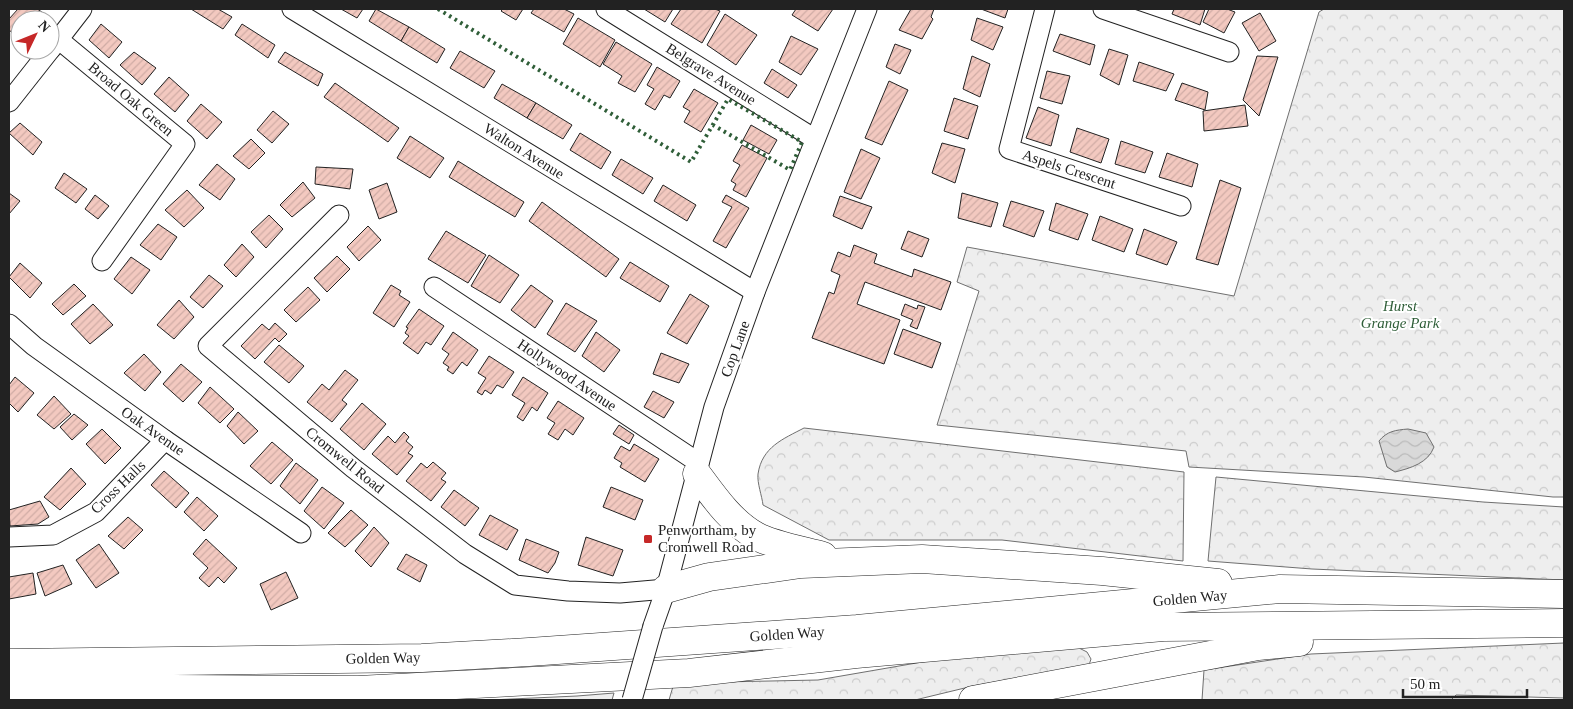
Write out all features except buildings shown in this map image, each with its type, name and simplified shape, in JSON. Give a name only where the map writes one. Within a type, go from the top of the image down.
[{"type":"highway","points":[[698,469],[716,500],[740,524],[757,537],[846,562]]},
{"type":"highway","points":[[666,589],[709,577],[801,564],[922,559],[1102,572],[1280,589]]},
{"type":"highway","name":"Golden Way","points":[[9,663],[422,658],[529,652],[857,629],[1280,589],[1564,594]]},
{"type":"highway","points":[[973,700],[1258,646],[1490,623]]},
{"type":"highway","name":"Golden Way","points":[[9,688],[358,690],[689,673],[856,654],[1163,627],[1564,623]]},
{"type":"street","points":[[60,37],[82,9]]},
{"type":"street","name":"Walton Avenue","points":[[292,9],[755,292]]},
{"type":"street","name":"Belgrave Avenue","points":[[606,9],[815,139]]},
{"type":"street","name":"Cop Lane","points":[[632,700],[653,626],[666,589],[714,407],[755,292],[868,9]]},
{"type":"street","name":"Aspels Crescent","points":[[1045,9],[1009,149],[1182,206]]},
{"type":"street","points":[[1102,9],[1229,52]]},
{"type":"street","name":"Broad Oak Green","points":[[60,51],[185,144],[102,261]]},
{"type":"street","points":[[9,102],[42,60]]},
{"type":"street","name":"Cromwell Road","points":[[339,216],[208,346],[353,468],[465,554],[516,585],[568,591],[620,593],[666,589]]},
{"type":"street","name":"Hollywood Avenue","points":[[434,287],[698,469]]},
{"type":"street","name":"Oak Avenue","points":[[9,324],[34,346],[165,440],[301,533]]},
{"type":"street","name":"Cross Halls","points":[[9,537],[53,535],[96,512],[165,440]]},
{"type":"green space","name":"Hurst Grange Park","points":[[1324,9],[1564,9],[1564,497],[1364,477],[1189,467],[1186,451],[937,425],[979,291],[957,282],[967,247],[1234,296],[1319,12]]},
{"type":"green space","points":[[804,428],[1184,472],[1183,561],[1002,540],[829,540],[763,505],[758,474],[764,457],[775,445]]},
{"type":"green space","points":[[1216,477],[1483,502],[1564,507],[1564,580],[1312,569],[1208,561]]},
{"type":"green space","points":[[1564,643],[1564,698],[1456,695],[1451,700],[1202,700],[1204,670],[1311,654]]},
{"type":"green space","points":[[1077,647],[1087,652],[1091,659],[1089,665],[973,686],[915,700],[669,700],[674,683],[818,680],[957,656]]},
{"type":"green space","points":[[614,693],[612,700],[490,700],[577,696]]},
{"type":"water","points":[[1408,429],[1426,433],[1434,447],[1423,461],[1413,467],[1395,472],[1387,467],[1379,441],[1385,435],[1392,432]]},
{"type":"hedge","points":[[438,9],[691,162],[728,99],[802,142],[790,170],[713,125]]},
{"type":"place","name":"Penwortham, by Cromwell Road","points":[[648,539]]}]
